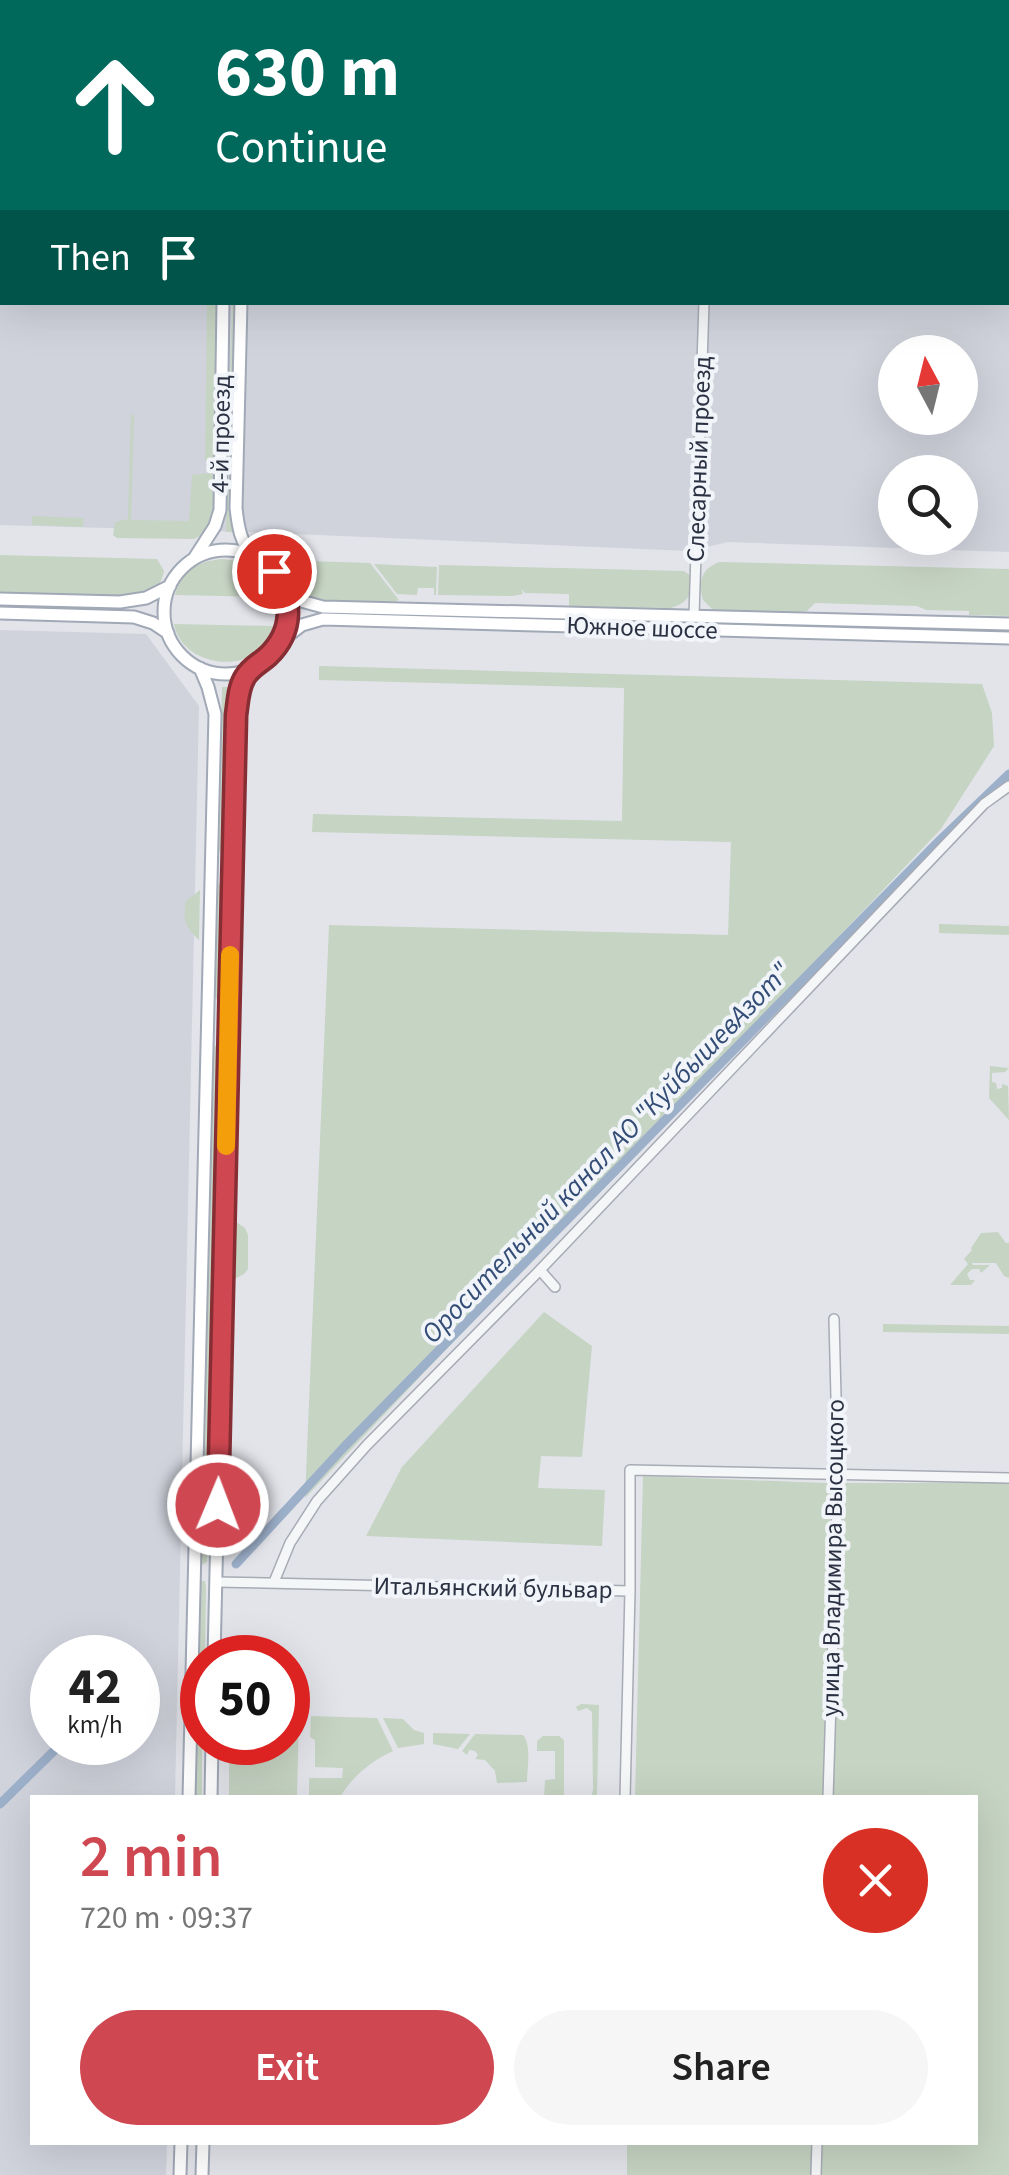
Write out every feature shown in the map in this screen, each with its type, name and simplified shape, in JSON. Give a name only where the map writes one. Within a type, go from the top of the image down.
[{"type":"main road","name":"4-й проезд","points":[[194,558],[220,510],[223,305]]},
{"type":"main road","name":"4-й проезд","points":[[241,305],[236,508],[240,534],[247,550],[257,559]]},
{"type":"main road","points":[[168,633],[167,594],[180,570],[194,558],[217,551],[240,552],[274,571],[282,584],[289,612],[287,626],[281,641],[250,670],[240,688],[236,715],[215,1635]]},
{"type":"main road","name":"Южное шоссе","points":[[282,584],[301,600],[324,607],[1009,624]]},
{"type":"main road","points":[[0,600],[120,602],[146,598],[170,586]]},
{"type":"main road","points":[[0,613],[134,616],[168,633],[182,654],[200,668],[224,674],[250,670]]},
{"type":"main road","name":"Южное шоссе","points":[[281,641],[302,625],[324,620],[1009,638]]},
{"type":"main road","points":[[189,1795],[215,714],[200,668]]},
{"type":"main road","points":[[211,871],[232,872]]},
{"type":"main road","points":[[208,1020],[229,1020]]},
{"type":"main road","points":[[194,1570],[216,1577]]},
{"type":"main road","points":[[211,1795],[212,1765]]},
{"type":"main road","points":[[180,2175],[181,2145]]},
{"type":"main road","points":[[202,2175],[203,2145]]},
{"type":"street","name":"Слесарный проезд","points":[[694,616],[704,305]]},
{"type":"street","points":[[274,1582],[290,1543],[317,1500],[984,804],[1009,786]]},
{"type":"street","points":[[540,1270],[555,1287]]},
{"type":"street","name":"улица Владимира Высоцкого","points":[[828,1795],[838,1475],[834,1319]]},
{"type":"street","name":"Итальянский бульвар","points":[[216,1577],[274,1582],[630,1591],[630,1470],[1009,1478]]},
{"type":"street","points":[[625,1795],[630,1591]]},
{"type":"street","points":[[816,2175],[817,2145]]},
{"type":"shaded area","points":[[0,305],[1009,305],[1009,552],[978,551],[978,455],[878,455],[878,547],[728,542],[689,551],[0,525]]},
{"type":"shaded area","points":[[0,630],[146,634],[199,706],[175,1795],[30,1795],[30,2145],[167,2145],[166,2175],[0,2175]]},
{"type":"green space","points":[[207,305],[222,305],[218,458],[205,461]]},
{"type":"green space","points":[[232,305],[239,305],[233,532],[226,532]]},
{"type":"green space","points":[[131,415],[131,520],[189,521],[192,475],[210,473],[217,477],[212,521],[194,539],[113,535],[115,522],[128,519]]},
{"type":"green space","points":[[32,516],[83,518],[83,527],[32,525]]},
{"type":"green space","points":[[0,555],[157,559],[164,571],[157,587],[141,594],[103,597],[0,593]]},
{"type":"green space","points":[[222,559],[254,569],[266,580],[273,597],[175,595],[192,569]]},
{"type":"green space","points":[[307,561],[370,563],[399,600],[345,602],[309,597],[297,589],[293,580]]},
{"type":"green space","points":[[720,562],[1009,569],[1009,616],[969,615],[969,611],[926,610],[917,606],[815,603],[807,611],[797,612],[714,611],[703,600],[701,582],[705,572]]},
{"type":"green space","points":[[374,564],[437,567],[436,595],[434,588],[418,588],[417,595],[397,594]]},
{"type":"green space","points":[[439,565],[684,571],[691,576],[692,587],[686,600],[671,608],[569,606],[569,594],[525,593],[521,589],[523,594],[512,596],[438,595]]},
{"type":"green space","points":[[174,624],[274,626],[256,654],[224,662],[192,652]]},
{"type":"green space","points":[[319,666],[982,684],[992,713],[994,746],[941,829],[305,1498],[329,925],[728,935],[731,842],[312,832],[313,814],[622,821],[624,688],[319,680]]},
{"type":"green space","points":[[222,687],[230,687],[226,850],[221,854],[219,850]]},
{"type":"green space","points":[[222,881],[222,997],[218,1001],[218,885]]},
{"type":"green space","points":[[200,890],[199,940],[188,927],[185,913],[186,901]]},
{"type":"green space","points":[[939,924],[1009,926],[1009,935],[939,933]]},
{"type":"green space","points":[[214,1045],[219,1049],[207,1562],[202,1565],[200,1564]]},
{"type":"green space","points":[[990,1066],[1009,1068],[992,1073],[992,1082],[997,1089],[1002,1084],[1008,1086],[1009,1120],[989,1098]]},
{"type":"green space","points":[[232,1219],[248,1235],[248,1269],[231,1281]]},
{"type":"green space","points":[[998,1232],[1009,1243],[1009,1278],[996,1263],[972,1263],[990,1265],[981,1273],[972,1269],[967,1274],[975,1280],[971,1285],[950,1285],[968,1264],[964,1259],[981,1233]]},
{"type":"green space","points":[[544,1312],[592,1346],[582,1457],[541,1456],[538,1488],[605,1490],[602,1546],[366,1536],[402,1467]]},
{"type":"green space","points":[[883,1324],[1009,1326],[1009,1334],[883,1332]]},
{"type":"green space","points":[[643,1476],[825,1483],[1009,1483],[1009,2175],[627,2175],[627,2145],[978,2145],[978,1795],[635,1795]]},
{"type":"green space","points":[[200,1581],[205,1581],[205,1635],[198,1635]]},
{"type":"green space","points":[[599,1705],[597,1795],[592,1795],[592,1712],[587,1708],[578,1711],[576,1707]]},
{"type":"green space","points":[[311,1716],[377,1718],[393,1751],[363,1770],[341,1795],[309,1795],[309,1778],[342,1778],[343,1768],[315,1767],[315,1740],[310,1737]]},
{"type":"green space","points":[[383,1718],[403,1719],[414,1730],[424,1733],[424,1744],[398,1748]]},
{"type":"green space","points":[[433,1733],[470,1734],[458,1749],[433,1744]]},
{"type":"green space","points":[[475,1734],[523,1735],[528,1751],[527,1782],[497,1783],[495,1771],[485,1760],[475,1759],[475,1751],[469,1750],[467,1755],[462,1751]]},
{"type":"green space","points":[[543,1736],[564,1740],[564,1795],[544,1795],[545,1780],[555,1779],[555,1751],[537,1751],[537,1741]]},
{"type":"green space","points":[[194,1765],[202,1765],[202,1795],[193,1795]]},
{"type":"green space","points":[[229,1765],[298,1765],[297,1795],[229,1795]]},
{"type":"waterway","name":"Оросительный канал АО \"КуйбышевАзот\"","points":[[236,1564],[345,1446],[1009,774]]},
{"type":"waterway","name":"Оросительный канал АО \"КуйбышевАзот\"","points":[[0,1804],[40,1765]]},
{"type":"slow traffic","points":[[226,1146],[230,955]]},
{"type":"route","points":[[218,1505],[236,715],[242,680],[272,652],[287,626],[286,594],[274,571]]}]
